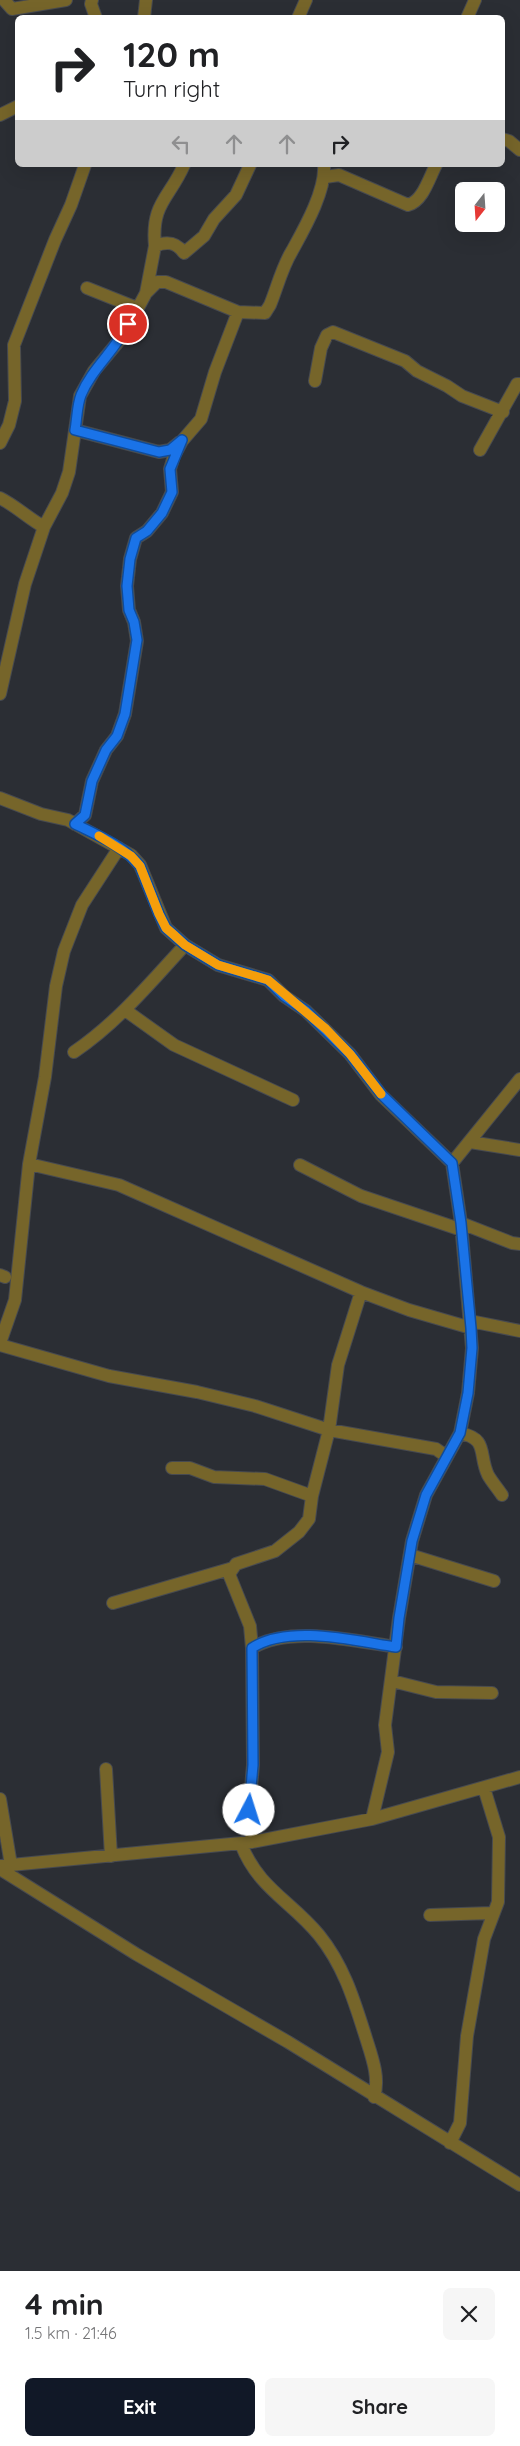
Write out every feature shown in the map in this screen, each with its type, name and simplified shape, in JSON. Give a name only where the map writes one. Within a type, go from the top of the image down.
[{"type":"street","points":[[4,0],[12,9],[66,0]]},
{"type":"street","points":[[144,15],[146,0]]},
{"type":"street","points":[[299,15],[306,0]]},
{"type":"street","points":[[468,15],[475,0]]},
{"type":"street","points":[[89,1],[95,15]]},
{"type":"street","points":[[0,115],[15,108]]},
{"type":"street","points":[[505,140],[509,141],[520,150]]},
{"type":"street","points":[[0,444],[9,425],[15,401],[14,345],[55,240],[71,205],[84,167]]},
{"type":"street","points":[[146,293],[155,246],[153,228],[160,203],[179,178],[183,167]]},
{"type":"street","points":[[155,246],[165,242],[179,246],[184,253],[204,236],[214,219],[236,195],[249,167]]},
{"type":"street","points":[[0,694],[25,584],[44,527],[62,493],[69,472],[80,396],[94,371],[123,336],[146,293],[157,282],[166,282],[238,312],[265,313],[325,171],[339,175],[408,205],[415,203],[420,198],[435,167]]},
{"type":"street","points":[[86,288],[137,308]]},
{"type":"street","points":[[75,430],[159,452],[170,450],[201,419],[215,372],[238,312]]},
{"type":"street","points":[[315,381],[321,348],[327,335],[333,332],[405,361],[417,371],[462,396],[502,412]]},
{"type":"street","points":[[480,450],[516,384],[520,384]]},
{"type":"street","points":[[75,824],[85,815],[92,781],[106,750],[117,736],[125,714],[137,640],[134,622],[129,610],[128,572],[130,559],[136,538],[147,531],[162,513],[172,492],[170,469],[182,440]]},
{"type":"street","points":[[0,498],[14,505],[29,518],[44,527]]},
{"type":"street","points":[[0,798],[33,812],[75,824],[131,856],[140,866],[166,928],[185,945],[218,965],[268,980],[284,996],[306,1011],[350,1054],[382,1095],[452,1163],[461,1226],[471,1324],[472,1348],[468,1393],[460,1433],[426,1495],[410,1555],[399,1618],[385,1725],[388,1752],[372,1819]]},
{"type":"street","points":[[119,848],[82,905],[64,951],[56,986],[45,1076],[29,1164],[15,1300],[0,1344],[109,1376],[197,1392],[255,1406],[329,1430],[390,1443],[418,1445],[436,1449],[446,1456]]},
{"type":"street","points":[[74,1052],[97,1037],[156,980],[185,945]]},
{"type":"street","points":[[125,1010],[174,1045],[293,1100]]},
{"type":"street","points":[[452,1163],[520,1079]]},
{"type":"street","points":[[470,1142],[520,1150]]},
{"type":"street","points":[[29,1164],[120,1186],[361,1292],[417,1312],[471,1324],[520,1331]]},
{"type":"street","points":[[300,1165],[361,1196],[520,1244]]},
{"type":"street","points":[[361,1292],[338,1365],[329,1430],[312,1496],[309,1518],[285,1544],[267,1555],[236,1564],[229,1574],[250,1626],[252,1648],[253,1765],[247,1843],[249,1862],[264,1884],[318,1933],[342,1967],[350,1985],[371,2053],[377,2080],[374,2097]]},
{"type":"street","points":[[460,1433],[473,1436],[480,1443],[488,1475],[502,1495]]},
{"type":"street","points":[[172,1468],[198,1470],[214,1478],[265,1479],[312,1496]]},
{"type":"street","points":[[410,1555],[494,1581]]},
{"type":"street","points":[[114,1603],[232,1568]]},
{"type":"street","points":[[252,1648],[286,1637],[300,1636],[350,1640],[396,1647]]},
{"type":"street","points":[[392,1681],[436,1692],[492,1693]]},
{"type":"street","points":[[106,1769],[111,1856]]},
{"type":"street","points":[[4,1867],[247,1843],[372,1819],[520,1777]]},
{"type":"street","points":[[450,2143],[460,2123],[468,2036],[484,1939],[492,1913],[498,1902],[499,1837],[484,1788]]},
{"type":"street","points":[[0,1799],[4,1867]]},
{"type":"street","points":[[4,1867],[136,1954],[288,2042],[374,2097],[520,2185]]},
{"type":"street","points":[[430,1915],[492,1913]]},
{"type":"slow traffic","points":[[99,836],[131,856],[140,866],[166,928],[185,945],[218,965],[268,980],[284,996],[295,1002],[326,1029],[350,1054],[381,1094]]},
{"type":"route","points":[[128,324],[123,336],[111,348],[94,371],[80,396],[75,430],[159,452],[170,450],[182,440],[170,469],[172,492],[162,513],[147,531],[136,538],[130,559],[127,586],[129,610],[134,622],[137,640],[136,659],[125,714],[117,736],[106,750],[92,781],[85,815],[75,824],[98,835],[135,860],[140,866],[166,928],[185,945],[218,965],[268,980],[284,996],[306,1011],[350,1054],[382,1095],[452,1163],[461,1223],[471,1328],[472,1348],[466,1412],[460,1433],[426,1495],[412,1541],[396,1647],[350,1640],[300,1636],[286,1637],[252,1648],[254,1717],[253,1765],[249,1810]]}]
